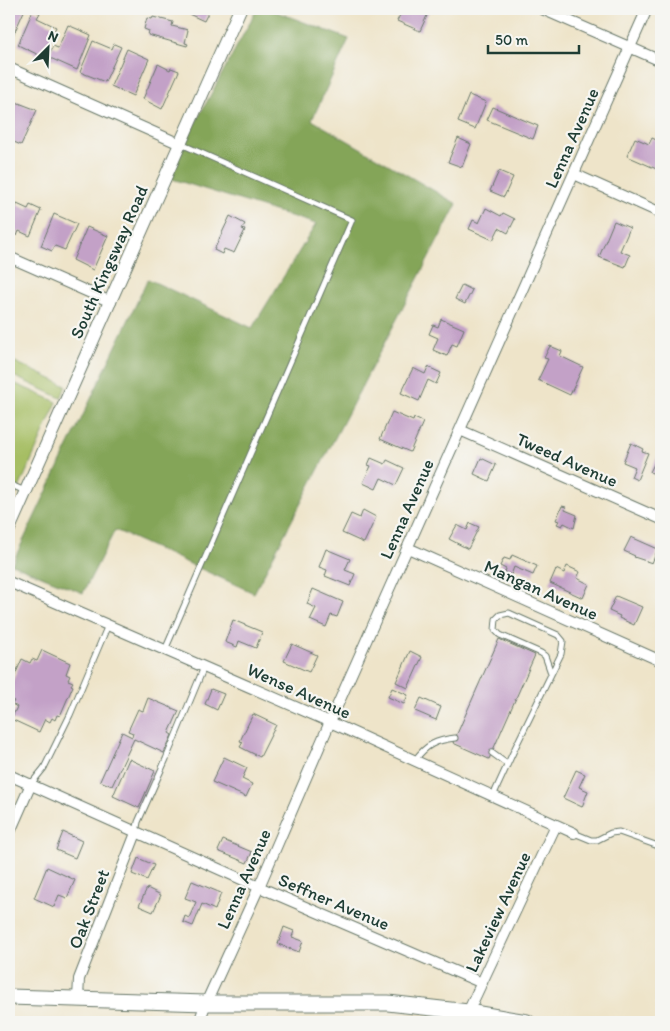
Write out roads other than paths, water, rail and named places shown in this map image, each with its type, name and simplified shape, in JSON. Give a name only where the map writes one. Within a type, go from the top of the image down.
[{"type":"main road","points":[[9,997],[206,1003],[388,1003],[468,1012],[526,1022]]},
{"type":"street","name":"South Kingsway Road","points":[[9,529],[240,9]]},
{"type":"street","points":[[542,9],[661,61]]},
{"type":"street","name":"Lenna Avenue","points":[[199,1022],[330,722],[647,9]]},
{"type":"street","points":[[9,68],[180,144]]},
{"type":"street","points":[[574,174],[661,213]]},
{"type":"street","points":[[9,257],[110,302]]},
{"type":"street","name":"Tweed Avenue","points":[[460,430],[661,519]]},
{"type":"street","name":"Mangan Avenue","points":[[408,548],[661,661]]},
{"type":"street","name":"Wense Avenue","points":[[9,582],[330,722],[574,833]]},
{"type":"street","name":"Seffner Avenue","points":[[9,775],[136,833],[482,984]]},
{"type":"street","points":[[9,834],[31,784]]},
{"type":"street","name":"Lakeview Avenue","points":[[468,1012],[556,825]]},
{"type":"street","name":"Oak Street","points":[[78,998],[79,979],[136,833]]},
{"type":"lane","points":[[165,650],[352,220],[180,144]]},
{"type":"lane","points":[[9,484],[26,492]]},
{"type":"lane","points":[[493,796],[563,648],[563,641],[558,634],[509,613],[500,614],[496,619],[495,630],[500,635],[545,656],[551,673]]},
{"type":"lane","points":[[31,784],[44,768],[70,715],[108,625]]},
{"type":"lane","points":[[136,833],[138,822],[204,668]]},
{"type":"lane","points":[[414,761],[430,743],[442,739],[455,738]]},
{"type":"lane","points":[[492,753],[507,764]]},
{"type":"lane","points":[[574,833],[591,840],[597,840],[611,833],[619,832],[661,847]]}]
